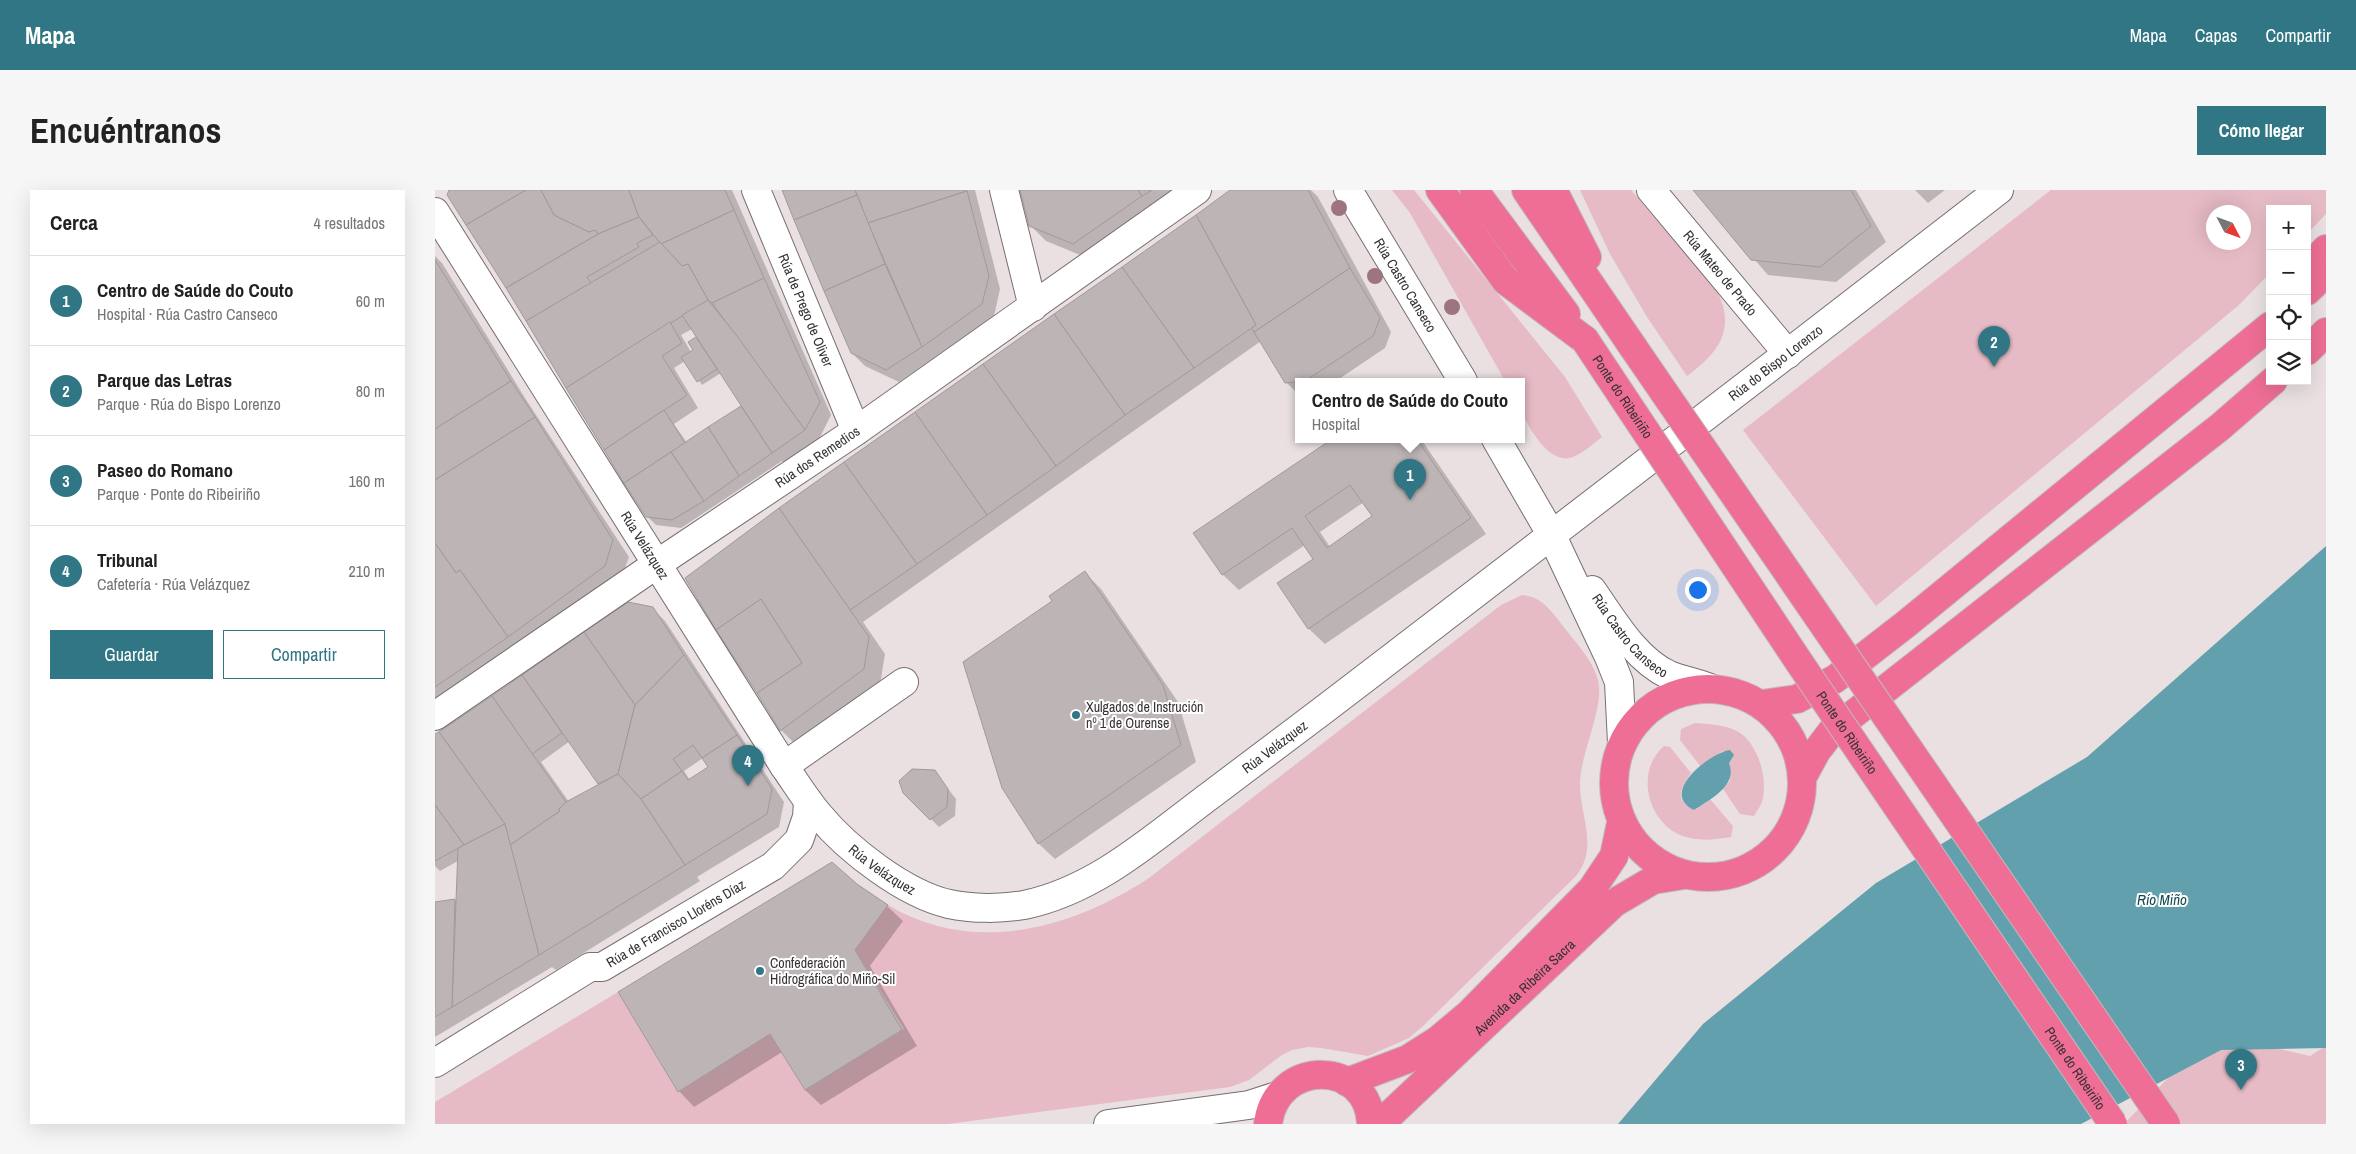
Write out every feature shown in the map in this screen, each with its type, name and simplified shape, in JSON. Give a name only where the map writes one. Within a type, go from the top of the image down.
[{"type":"highway","points":[[1440,190],[1507,281],[1585,340]]},
{"type":"highway","name":"Ponte do Ribeiriño","points":[[1475,190],[1585,340],[1801,665],[2113,1124]]},
{"type":"highway","points":[[1526,190],[2166,1124]]},
{"type":"highway","points":[[1553,190],[1633,347]]},
{"type":"highway","points":[[2311,265],[2326,249]]},
{"type":"highway","points":[[2311,287],[2326,273]]},
{"type":"highway","points":[[2211,374],[2266,314]]},
{"type":"highway","points":[[1762,704],[1797,699],[1835,679],[1913,618],[2266,329]]},
{"type":"highway","points":[[2311,347],[2326,332]]},
{"type":"highway","points":[[1803,776],[1816,752],[1832,731],[2220,427],[2268,385]]},
{"type":"highway","points":[[1710,688],[1737,692],[1762,704],[1783,724],[1797,748],[1803,776],[1800,806],[1789,834],[1769,856],[1743,871],[1713,878],[1684,875],[1659,864],[1640,849],[1621,824],[1615,804],[1614,773],[1622,743],[1637,720],[1658,703],[1683,692],[1710,688]]},
{"type":"highway","name":"Avenida da Ribeira Sacra","points":[[1347,1082],[1408,1059],[1438,1040],[1469,1014],[1592,889],[1614,856],[1621,824]]},
{"type":"highway","name":"Avenida da Ribeira Sacra","points":[[1380,1124],[1614,903],[1653,880],[1684,875]]},
{"type":"highway","points":[[1268,1124],[1271,1109],[1277,1096],[1288,1085],[1302,1077],[1317,1074],[1333,1076],[1347,1082],[1364,1098],[1369,1109],[1371,1124]]},
{"type":"street","name":"Rúa de Prego de Oliver","points":[[756,190],[856,431]]},
{"type":"street","points":[[1004,190],[1033,307]]},
{"type":"street","name":"Rúa dos Remedios","points":[[435,716],[856,431],[1197,190]]},
{"type":"street","name":"Rúa Castro Canseco","points":[[1347,190],[1461,378]]},
{"type":"street","name":"Rúa Mateo de Prado","points":[[1651,190],[1788,354]]},
{"type":"street","name":"Rúa do Bispo Lorenzo","points":[[1551,534],[1788,354],[1999,190]]},
{"type":"street","name":"Rúa Velázquez","points":[[435,212],[784,766],[808,801],[826,823],[869,862],[895,880],[948,904],[976,907],[1023,905],[1073,889],[1112,869],[1551,534]]},
{"type":"street","name":"Rúa Castro Canseco","points":[[1498,443],[1551,534],[1619,682],[1622,743]]},
{"type":"street","name":"Rúa Castro Canseco","points":[[1551,534],[1615,624],[1642,655],[1669,674],[1710,688]]},
{"type":"street","points":[[784,766],[904,682]]},
{"type":"street","name":"Rúa de Francisco Lloréns Díaz","points":[[435,1063],[590,966],[602,968],[773,866],[799,840],[807,817],[808,801]]},
{"type":"street","points":[[1108,1124],[1249,1106],[1277,1096]]},
{"type":"shaded area","points":[[1392,190],[1414,190],[1565,377],[1602,437],[1573,457],[1564,458],[1556,456],[1541,444],[1525,418],[1525,378],[1503,378],[1410,213]]},
{"type":"shaded area","points":[[1580,190],[1631,190],[1716,289],[1725,316],[1721,338],[1708,358],[1687,376],[1647,317],[1610,254]]},
{"type":"shaded area","points":[[2051,190],[2326,190],[2326,214],[2311,230],[2311,205],[2266,205],[2266,277],[2239,305],[1876,606],[1743,430]]},
{"type":"shaded area","points":[[1522,595],[1535,598],[1550,610],[1588,658],[1598,680],[1598,703],[1581,772],[1580,784],[1587,832],[1586,854],[1583,865],[1576,876],[1409,1038],[1368,1056],[1321,1048],[1308,1047],[1292,1050],[1282,1055],[1249,1080],[1230,1087],[948,1124],[435,1124],[435,1102],[618,992],[678,1092],[770,1034],[805,1090],[904,1029],[855,950],[888,905],[920,921],[954,929],[987,932],[1021,930],[1055,922],[1087,911],[1119,896],[1149,878],[1501,605]]},
{"type":"shaded area","points":[[1695,723],[1734,729],[1750,742],[1761,767],[1764,785],[1762,802],[1754,816],[1740,814],[1723,789],[1730,781],[1723,751],[1701,767],[1680,740],[1681,729]]},
{"type":"shaded area","points":[[1664,746],[1670,747],[1691,773],[1682,789],[1681,798],[1683,802],[1694,810],[1710,799],[1733,826],[1731,837],[1705,840],[1684,837],[1667,827],[1658,817],[1648,793],[1648,780],[1655,756]]},
{"type":"shaded area","points":[[2211,1033],[2310,1056],[2326,1046],[2326,1124],[2124,1124]]},
{"type":"water","name":"Río Miño","points":[[2326,546],[2326,1048],[2221,1050],[2081,1124],[1618,1124],[1703,1024],[1876,883],[2087,757]]},
{"type":"water","points":[[1730,750],[1734,755],[1729,763],[1730,778],[1721,791],[1694,810],[1684,803],[1682,794],[1684,784],[1691,775],[1711,758]]},
{"type":"building","points":[[449,190],[526,190],[466,225],[447,195]]},
{"type":"building","points":[[526,190],[541,190],[554,215],[589,232],[595,230],[598,234],[506,288],[466,225]]},
{"type":"building","points":[[541,190],[629,190],[639,217],[598,234],[595,230],[589,232],[554,215]]},
{"type":"building","points":[[629,190],[725,190],[734,210],[661,244],[639,217]]},
{"type":"building","points":[[782,190],[855,190],[857,195],[794,220]]},
{"type":"building","points":[[855,190],[967,190],[967,191],[868,223]]},
{"type":"building","points":[[1020,190],[1138,190],[1142,196],[1073,244],[1029,226]]},
{"type":"building","points":[[1138,190],[1152,190],[1142,196]]},
{"type":"building","points":[[1230,190],[1308,190],[1350,268],[1254,332],[1251,327],[1256,325],[1196,215]]},
{"type":"building","points":[[1693,190],[1851,190],[1871,226],[1820,267],[1751,260]]},
{"type":"building","points":[[967,191],[989,276],[982,304],[922,347],[868,223]]},
{"type":"building","points":[[857,195],[885,264],[824,291],[794,220]]},
{"type":"building","points":[[734,210],[764,278],[712,303],[708,300],[688,264],[682,266],[661,244]]},
{"type":"building","points":[[1196,215],[1256,325],[1194,368],[1122,267]]},
{"type":"building","points":[[639,217],[653,235],[637,243],[639,247],[587,277],[591,283],[526,321],[506,288],[598,234]]},
{"type":"building","points":[[660,242],[682,266],[688,264],[708,300],[566,388],[526,321]]},
{"type":"building","points":[[435,260],[511,381],[435,429]]},
{"type":"building","points":[[885,264],[922,347],[886,370],[851,353],[824,291]]},
{"type":"building","points":[[1122,267],[1194,368],[1125,415],[1054,314]]},
{"type":"building","points":[[1350,268],[1380,318],[1373,336],[1310,378],[1295,378],[1295,382],[1285,383],[1254,332]]},
{"type":"building","points":[[764,278],[820,402],[805,430],[712,303]]},
{"type":"building","points":[[708,300],[737,336],[805,430],[772,453],[682,315]]},
{"type":"building","points":[[1054,314],[1125,415],[1056,466],[983,364]]},
{"type":"building","points":[[670,322],[682,343],[662,356],[687,395],[604,450],[566,388]]},
{"type":"building","points":[[696,337],[717,369],[697,382],[681,357],[693,350],[688,342]]},
{"type":"building","points":[[983,364],[1056,466],[987,515],[915,412]]},
{"type":"building","points":[[511,381],[535,417],[435,480],[435,429]]},
{"type":"building","points":[[741,406],[772,453],[739,476],[708,427]]},
{"type":"building","points":[[664,410],[685,443],[624,483],[604,450]]},
{"type":"building","points":[[915,412],[987,515],[917,564],[844,462]]},
{"type":"building","points":[[535,417],[613,540],[605,566],[508,637],[460,570],[456,573],[435,543],[435,480]]},
{"type":"building","points":[[708,427],[739,476],[704,501],[671,452]]},
{"type":"building","points":[[1326,443],[1420,443],[1471,518],[1308,629],[1277,583],[1313,559],[1292,528],[1222,575],[1193,533]],"holes":[[[1350,485],[1372,516],[1327,548],[1305,516]]]},
{"type":"building","points":[[671,452],[704,501],[672,520],[646,517],[624,483]]},
{"type":"building","points":[[844,462],[917,564],[850,610],[779,508]]},
{"type":"building","points":[[779,508],[869,637],[864,669],[780,731],[757,693],[802,663],[761,599],[716,630],[685,578]]},
{"type":"building","points":[[435,543],[456,573],[460,570],[508,637],[435,687]]},
{"type":"building","name":"Xulgados de Instrución nº 1 de Ourense","points":[[1085,571],[1163,685],[1181,745],[1038,844],[1002,788],[963,662],[1052,601],[1049,596]]},
{"type":"building","points":[[761,599],[802,663],[757,693],[716,630]]},
{"type":"building","points":[[628,602],[653,607],[684,655],[635,705],[584,632]]},
{"type":"building","points":[[584,632],[635,705],[618,774],[598,784],[522,675]]},
{"type":"building","points":[[684,655],[737,735],[702,758],[693,745],[673,759],[682,771],[641,799],[618,774],[635,705]]},
{"type":"building","points":[[522,675],[562,733],[532,754],[492,696]]},
{"type":"building","points":[[492,696],[566,802],[559,809],[560,811],[510,845],[505,824],[439,732]]},
{"type":"building","points":[[439,732],[505,824],[464,845],[435,805],[435,734]]},
{"type":"building","points":[[737,735],[772,789],[767,814],[685,865],[641,799],[682,771],[688,780],[708,767],[702,758]]},
{"type":"building","points":[[912,769],[935,770],[948,789],[947,807],[930,820],[903,793],[899,781]]},
{"type":"building","points":[[618,774],[641,799],[685,865],[539,955],[510,845],[560,811],[559,809],[566,802]]},
{"type":"building","points":[[435,805],[464,845],[435,861]]},
{"type":"building","points":[[505,824],[539,955],[452,1007],[458,848]]},
{"type":"building","name":"Confederación Hidrográfica do Miño-Sil","points":[[832,862],[857,884],[888,905],[855,950],[902,1030],[805,1090],[770,1034],[678,1092],[618,992]]},
{"type":"building","points":[[455,899],[452,1007],[435,1017],[435,902]]},
{"type":"place","name":"Parque das Letras","points":[[1994,367]]},
{"type":"place","name":"Centro de Saúde do Couto","points":[[1410,500]]},
{"type":"place","name":"Xulgados de Instrución nº 1 de Ourense","points":[[1076,715]]},
{"type":"place","name":"Tribunal","points":[[748,786]]},
{"type":"place","name":"Confederación Hidrográfica do Miño-Sil","points":[[760,971]]},
{"type":"place","name":"Paseo do Romano","points":[[2241,1090]]}]
